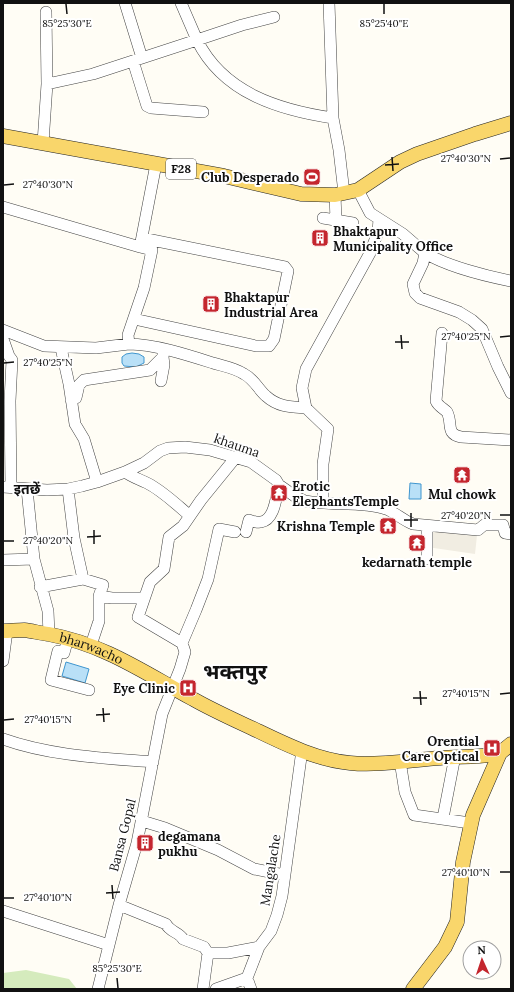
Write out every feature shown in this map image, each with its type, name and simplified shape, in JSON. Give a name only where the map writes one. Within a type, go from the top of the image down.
[{"type":"main road","name":"F28","points":[[3,136],[224,176],[301,194],[339,194],[358,190],[368,185],[400,162],[411,157],[511,123]]},
{"type":"main road","name":"bharwacho","points":[[5,631],[24,630],[49,634],[91,645],[127,661],[223,715],[302,750],[333,760],[351,763],[400,761],[454,756],[488,756],[500,753]]},
{"type":"main road","points":[[413,989],[445,947],[457,922],[470,823],[500,753],[511,744]]},
{"type":"street","points":[[125,3],[147,106],[150,108],[203,112]]},
{"type":"street","points":[[181,3],[203,53],[227,79],[246,92],[281,107],[298,112],[333,118]]},
{"type":"street","points":[[329,3],[333,118],[339,150],[339,194],[336,220]]},
{"type":"street","points":[[43,143],[47,84],[46,12]]},
{"type":"street","points":[[47,84],[93,74],[242,25],[274,17]]},
{"type":"street","points":[[141,242],[156,164]]},
{"type":"street","points":[[358,190],[370,212],[403,234],[425,253],[435,259],[511,281]]},
{"type":"street","points":[[3,208],[141,242],[285,267],[288,271],[274,339],[269,346],[256,346],[134,319]]},
{"type":"street","points":[[323,218],[353,223]]},
{"type":"street","points":[[323,503],[323,464],[328,429],[306,408],[302,388],[306,369],[370,253],[378,232],[379,219]]},
{"type":"street","points":[[129,344],[128,335],[144,288],[152,250],[141,242]]},
{"type":"street","points":[[425,253],[423,262],[413,284],[415,293],[420,298],[459,312],[472,320],[482,329],[511,393]]},
{"type":"street","points":[[3,330],[37,344],[61,348],[108,347],[138,344],[163,354],[231,368],[244,374],[255,383],[266,396],[276,402],[288,407],[306,408]]},
{"type":"street","points":[[442,334],[436,401],[437,404],[448,414],[452,433],[455,436],[461,437],[511,440]]},
{"type":"street","points":[[3,339],[12,360],[7,487]]},
{"type":"street","points":[[61,348],[69,384],[75,424],[84,439],[97,482]]},
{"type":"street","points":[[161,381],[164,365],[163,354]]},
{"type":"street","points":[[71,400],[76,398],[80,385],[84,380],[150,370],[163,354]]},
{"type":"street","name":"khauma","points":[[7,487],[27,489],[68,489],[97,482],[125,472],[144,463],[154,454],[168,448],[195,448],[210,450],[251,462],[276,480],[279,485],[296,497],[305,501],[359,505],[387,510],[409,523],[427,526],[478,530],[484,525],[503,525],[505,533],[511,534]]},
{"type":"street","points":[[236,457],[204,495],[183,526],[169,537],[164,569],[150,582],[138,617],[182,642],[208,579],[220,529],[241,532],[248,520],[260,522],[267,520],[271,517],[279,485]]},
{"type":"street","points":[[125,472],[133,478],[148,483],[154,487],[190,516]]},
{"type":"street","points":[[27,489],[34,559],[40,586],[48,611],[49,634]]},
{"type":"street","points":[[68,489],[74,538],[83,579]]},
{"type":"street","points":[[427,526],[427,558]]},
{"type":"street","points":[[3,560],[34,559]]},
{"type":"street","points":[[40,586],[83,579],[102,584],[99,596],[99,621],[91,645]]},
{"type":"street","points":[[99,596],[112,598],[144,598]]},
{"type":"street","points":[[3,661],[5,631]]},
{"type":"street","points":[[68,638],[64,653],[58,651],[51,680],[89,690]]},
{"type":"street","name":"Bansa Gopal","points":[[98,989],[119,905],[134,858],[162,714],[173,688],[185,652],[182,642]]},
{"type":"street","points":[[3,739],[49,751],[153,762]]},
{"type":"street","name":"Mangalache","points":[[216,989],[249,984],[259,947],[270,931],[277,915],[282,896],[302,750]]},
{"type":"street","points":[[443,818],[454,756]]},
{"type":"street","points":[[400,761],[405,792],[414,815],[470,823]]},
{"type":"street","points":[[142,821],[165,828],[218,850],[254,869],[284,875]]},
{"type":"street","points":[[119,905],[166,924],[168,928],[181,934],[184,939],[204,947],[208,953],[203,989]]},
{"type":"street","points":[[3,911],[109,945]]},
{"type":"street","points":[[208,953],[228,953],[259,947]]},
{"type":"green space","points":[[26,970],[69,979],[77,989],[3,989],[3,973]]},
{"type":"shaded area","points":[[427,521],[478,526],[475,554],[427,547]]},
{"type":"water","points":[[126,354],[139,354],[144,357],[144,363],[136,367],[124,366],[122,363],[122,357]]},
{"type":"water","points":[[410,483],[421,484],[421,499],[409,499]]},
{"type":"water","points":[[66,662],[89,669],[85,683],[62,676]]},
{"type":"place","name":"Club Desperado","points":[[312,177]]},
{"type":"place","name":"Bhaktapur Municipality Office","points":[[320,238]]},
{"type":"place","name":"Bhaktapur Industrial Area","points":[[211,304]]},
{"type":"place","name":"Mul chowk","points":[[462,475]]},
{"type":"place","name":"Erotic ElephantsTemple","points":[[279,493]]},
{"type":"place","name":"Krishna Temple","points":[[388,526]]},
{"type":"place","name":"kedarnath temple","points":[[417,543]]},
{"type":"place","name":"Eye Clinic","points":[[188,688]]},
{"type":"place","name":"Orential Care Optical","points":[[492,748]]},
{"type":"place","name":"degamana pukhu","points":[[145,843]]},
{"type":"district","name":"इतछें","points":[[27,489]]},
{"type":"district","name":"भक्तपुर","points":[[235,672]]}]
